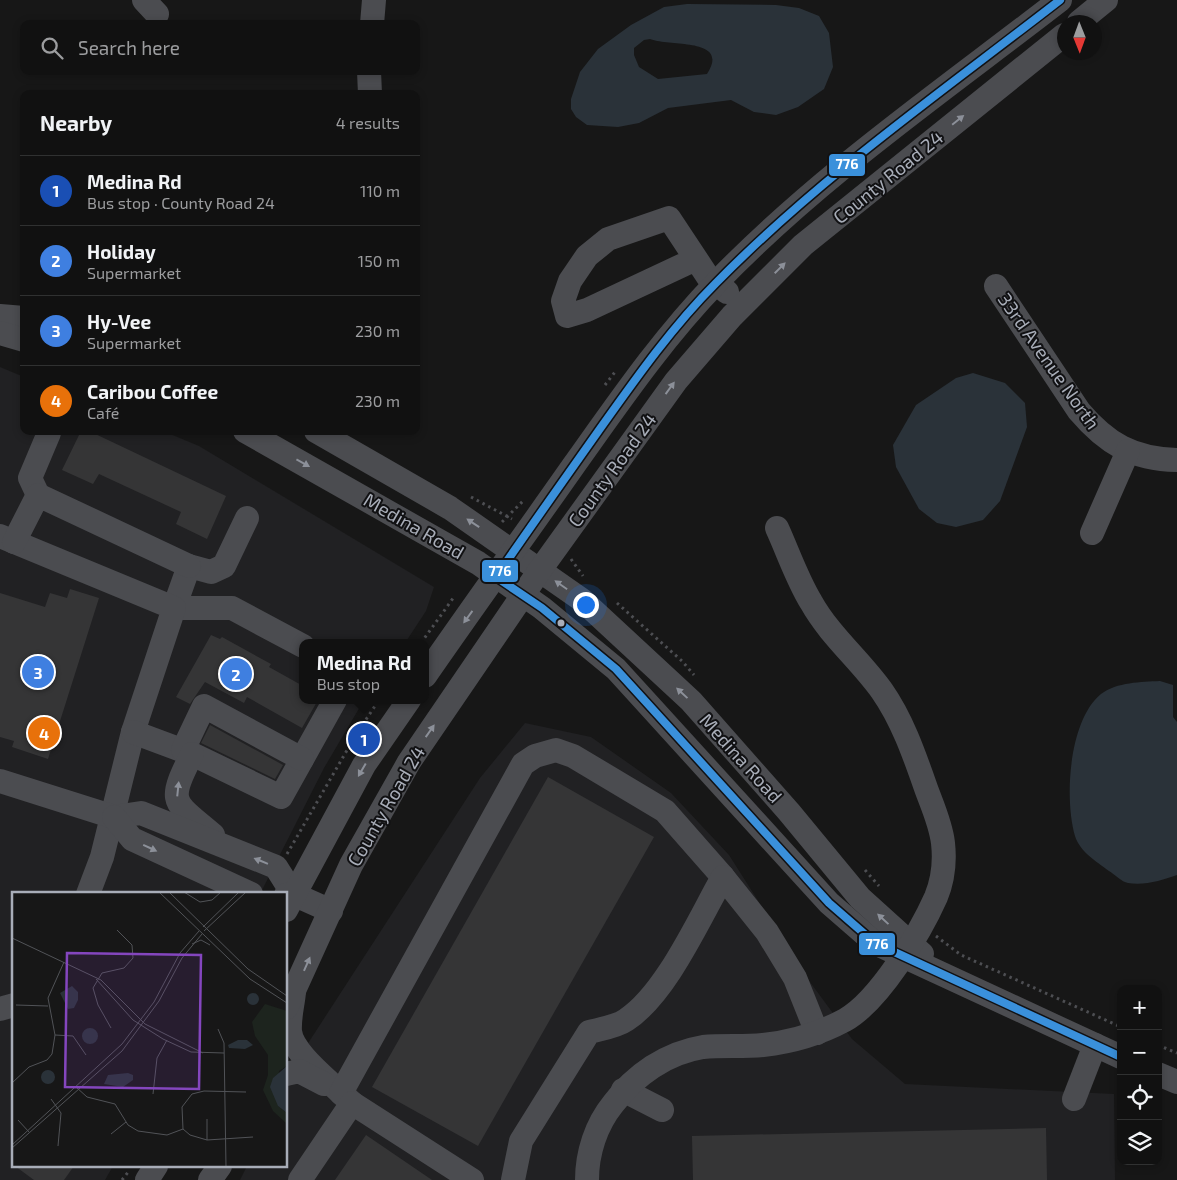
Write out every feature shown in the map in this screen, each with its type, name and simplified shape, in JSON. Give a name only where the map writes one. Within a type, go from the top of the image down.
[{"type":"street","points":[[372,20],[374,0]]},
{"type":"street","name":"County Road 24","points":[[429,670],[638,376],[682,320],[716,284],[786,217],[840,172],[1060,0]]},
{"type":"street","name":"County Road 24","points":[[347,1098],[305,1058],[296,1044],[290,1032],[290,1000],[351,865],[409,762],[540,570],[676,381],[743,305],[803,245],[1057,41]]},
{"type":"street","points":[[369,75],[370,90]]},
{"type":"street","points":[[696,259],[596,307],[567,316],[563,301],[570,281],[587,256],[608,239],[669,218],[708,277],[743,305]]},
{"type":"street","name":"33rd Avenue North","points":[[996,286],[1094,429],[1113,444],[1128,451],[1159,460],[1177,460]]},
{"type":"street","points":[[0,316],[20,318]]},
{"type":"street","points":[[0,333],[20,339]]},
{"type":"street","points":[[47,435],[30,478],[38,494],[189,566],[212,572],[224,566],[246,518]]},
{"type":"street","name":"Medina Road","points":[[263,435],[276,438],[404,520],[478,563],[524,596],[616,669],[829,903],[874,943],[911,941]]},
{"type":"street","name":"Medina Road","points":[[323,435],[450,508],[582,600],[691,701],[789,812],[854,891],[911,941],[946,975],[1117,1055]]},
{"type":"street","points":[[1092,533],[1128,451]]},
{"type":"street","points":[[38,494],[7,539],[174,608],[232,608],[299,644]]},
{"type":"street","points":[[587,1180],[592,1142],[605,1114],[623,1090],[646,1070],[674,1055],[703,1048],[761,1045],[817,1033],[846,1019],[865,1007],[879,990],[911,941],[937,895],[944,870],[943,842],[900,720],[882,690],[835,637],[811,603],[777,528]]},
{"type":"street","points":[[89,892],[114,818],[133,732],[189,566]]},
{"type":"street","points":[[133,732],[188,752],[281,797],[332,704]]},
{"type":"street","name":"County Road 24","points":[[289,900],[364,765],[405,704]]},
{"type":"street","points":[[230,848],[180,807],[176,795],[177,784],[204,706],[302,759]]},
{"type":"street","points":[[300,1180],[347,1098],[523,764],[535,756],[556,750],[573,756],[665,811],[768,932],[795,978],[817,1033]]},
{"type":"street","points":[[0,781],[114,818],[141,813],[230,848],[279,870],[286,892]]},
{"type":"street","points":[[114,818],[132,840],[247,892]]},
{"type":"street","points":[[513,1180],[521,1141],[589,1032],[624,1022],[645,1006],[676,960],[723,877]]},
{"type":"street","points":[[289,900],[330,911]]},
{"type":"street","points":[[1074,1099],[1095,1045]]},
{"type":"street","points":[[288,1074],[299,1071],[347,1098],[472,1180]]},
{"type":"street","points":[[1160,1075],[1177,1082]]},
{"type":"street","points":[[623,1090],[662,1110]]},
{"type":"street","points":[[147,1180],[155,1168]]},
{"type":"street","points":[[194,1180],[201,1168]]},
{"type":"street","points":[[210,1180],[219,1168]]},
{"type":"path","points":[[573,560],[589,584]]},
{"type":"path","points":[[424,639],[456,595]]},
{"type":"path","points":[[613,600],[642,624],[695,676]]},
{"type":"path","points":[[279,870],[294,839],[356,733],[376,704]]},
{"type":"path","points":[[861,867],[880,888]]},
{"type":"path","points":[[911,941],[961,955],[1117,1025]]},
{"type":"path","points":[[1162,1046],[1177,1053]]},
{"type":"path","points":[[122,1180],[131,1168]]},
{"type":"shaded area","points":[[687,4],[776,5],[799,8],[819,16],[829,33],[833,67],[824,89],[798,107],[776,115],[754,112],[731,100],[668,108],[639,123],[618,127],[587,125],[576,117],[571,109],[571,99],[580,72],[598,49],[631,25],[664,7]],"holes":[[[644,40],[705,49],[711,54],[712,62],[707,74],[658,79],[639,67],[634,55],[634,48]]]},
{"type":"shaded area","points":[[0,367],[20,375],[20,435],[173,435],[199,446],[434,587],[426,611],[408,639],[299,639],[299,704],[362,704],[324,768],[261,892],[12,892],[12,1168],[112,1168],[105,1180],[0,1180]]},
{"type":"shaded area","points":[[973,373],[1005,383],[1025,403],[1027,427],[1000,501],[983,520],[956,527],[937,523],[919,509],[896,467],[893,445],[916,405],[956,378]]},
{"type":"shaded area","points":[[1160,681],[1173,685],[1173,717],[1177,722],[1177,875],[1160,881],[1134,884],[1121,880],[1094,860],[1077,842],[1070,801],[1072,760],[1082,722],[1090,706],[1101,694],[1122,685]]},
{"type":"shaded area","points":[[525,723],[591,737],[671,793],[729,855],[810,982],[852,1039],[905,1084],[1114,1094],[1115,1180],[240,1180],[246,1168],[288,1168],[288,1082],[303,1051],[480,778]]},
{"type":"building","points":[[79,435],[97,435],[226,496],[207,539],[176,524],[181,512],[99,474],[93,484],[62,470]]},
{"type":"building","points":[[70,589],[99,598],[48,759],[12,747],[14,741],[0,737],[0,593],[45,607],[50,593],[67,598]]},
{"type":"building","points":[[211,635],[220,639],[222,637],[271,664],[269,667],[299,684],[299,704],[316,704],[302,728],[247,697],[244,703],[205,682],[190,704],[176,697]]},
{"type":"building","points":[[210,725],[283,765],[275,779],[201,743]]},
{"type":"building","points":[[548,777],[654,837],[478,1146],[372,1087]]},
{"type":"building","points":[[1046,1128],[1047,1180],[693,1180],[692,1136]]},
{"type":"building","points":[[366,1135],[432,1180],[335,1180]]},
{"type":"building","points":[[18,1168],[73,1168],[64,1180],[34,1180]]},
{"type":"transit line","name":"776","points":[[1060,0],[840,171],[756,244],[699,300],[639,375],[496,577],[542,608],[616,669],[829,903],[875,943],[1117,1055]]},
{"type":"place","name":"Hy-Vee","points":[[38,672]]},
{"type":"place","name":"Holiday","points":[[236,674]]},
{"type":"place","name":"Caribou Coffee","points":[[44,733]]},
{"type":"place","name":"Medina Rd","points":[[364,739]]}]
